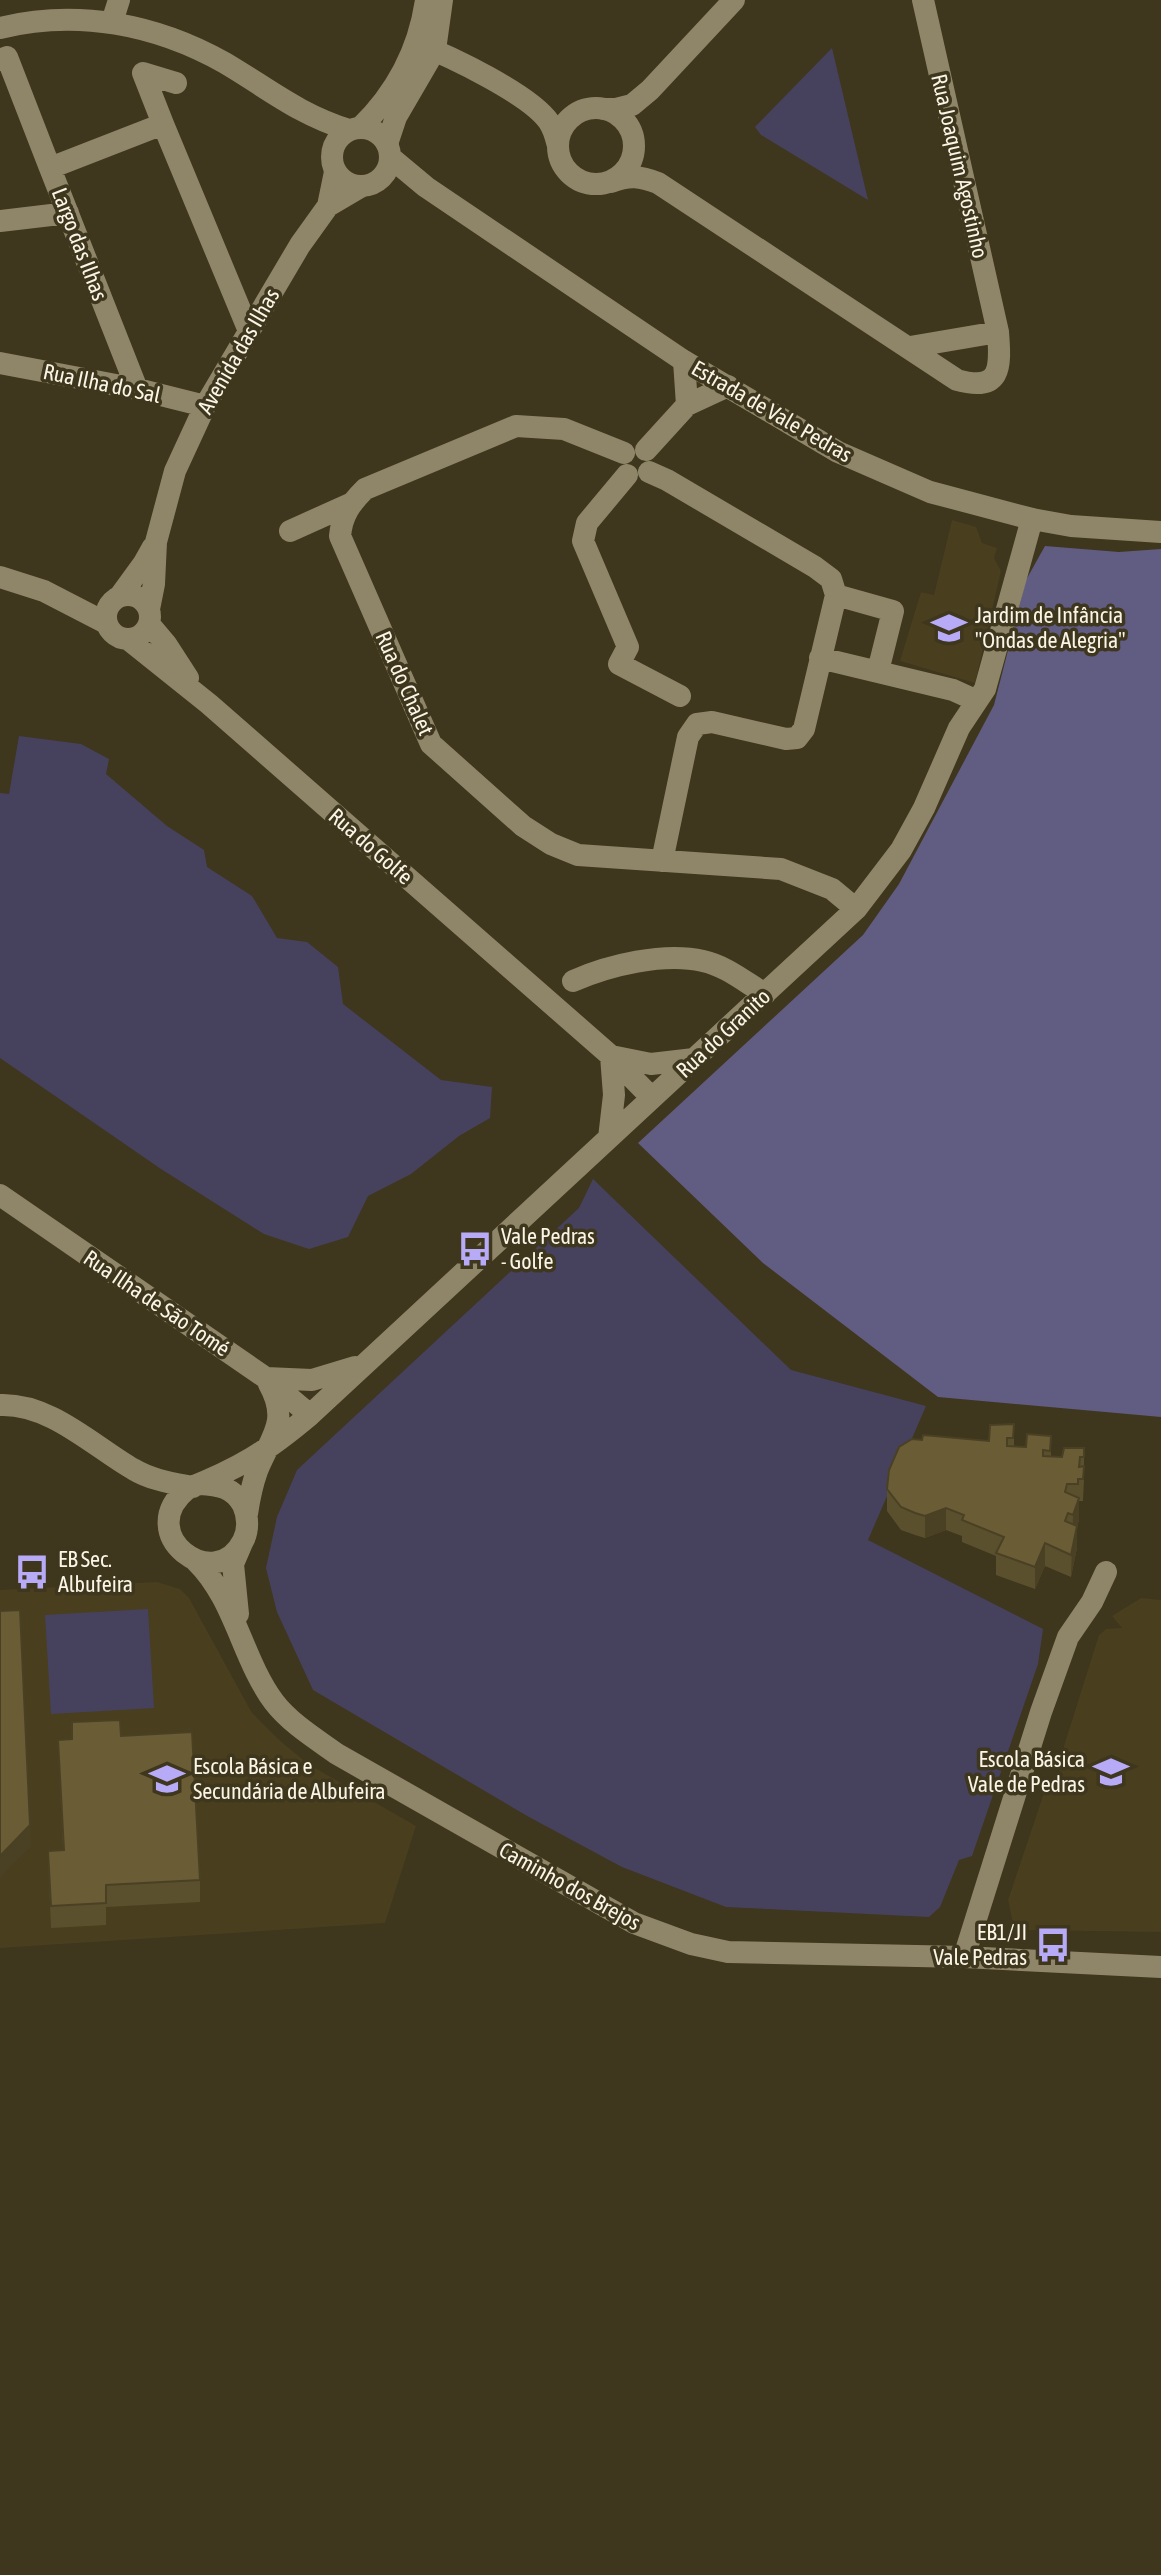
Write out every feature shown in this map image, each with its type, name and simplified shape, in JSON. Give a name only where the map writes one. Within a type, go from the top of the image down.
[{"type":"street","points":[[328,206],[334,144],[376,112],[426,47],[426,0]]},
{"type":"street","points":[[0,28],[116,11],[224,63],[297,110],[321,134],[347,183],[370,184],[384,175],[396,117],[442,0]]},
{"type":"street","name":"Rua Joaquim Agostinho","points":[[586,110],[632,105],[650,90],[734,0]]},
{"type":"street","name":"Rua Joaquim Agostinho","points":[[426,47],[457,59],[534,107],[549,121],[563,166],[572,176],[583,182],[598,184],[627,176],[658,183],[957,380],[978,386],[989,382],[997,370],[998,332],[923,0]]},
{"type":"street","points":[[0,60],[7,57],[50,168]]},
{"type":"street","points":[[176,83],[143,73],[249,331]]},
{"type":"street","name":"Rua Joaquim Agostinho","points":[[611,182],[629,165],[632,135],[650,90]]},
{"type":"street","name":"Rua Joaquim Agostinho","points":[[534,107],[561,113],[603,109],[616,114],[632,135],[641,160],[658,183]]},
{"type":"street","points":[[297,110],[354,129],[376,132],[388,151]]},
{"type":"street","points":[[558,146],[560,133],[567,121],[586,110]]},
{"type":"street","name":"Largo das Ilhas","points":[[137,389],[50,168],[163,124]]},
{"type":"street","name":"Estrada de Vale Pedras","points":[[388,151],[426,187],[684,361],[838,452],[930,492],[1032,519],[1071,526],[1161,532]]},
{"type":"street","name":"Estrada de Vale Pedras","points":[[370,184],[426,187]]},
{"type":"street","name":"Avenida das Ilhas","points":[[149,617],[156,542],[175,471],[205,406],[300,245],[328,206],[370,184]]},
{"type":"street","points":[[0,221],[68,213]]},
{"type":"street","points":[[910,347],[998,332]]},
{"type":"street","points":[[684,361],[687,405]]},
{"type":"street","name":"Rua Ilha do Sal","points":[[0,363],[137,389],[205,406]]},
{"type":"street","points":[[680,696],[619,664],[628,647],[583,541],[587,523],[687,405],[728,386]]},
{"type":"street","points":[[290,531],[350,504],[365,489],[516,426],[564,429],[667,480],[815,567],[833,587],[893,611],[878,671]]},
{"type":"street","name":"Rua do Chalet","points":[[350,504],[341,521],[340,536],[431,744],[523,826],[551,844],[578,855],[781,869],[832,889],[856,909]]},
{"type":"street","name":"Rua do Granito","points":[[196,1485],[240,1467],[270,1449],[310,1415],[856,909],[901,850],[924,808],[959,728],[985,689],[1032,519]]},
{"type":"street","name":"Avenida das Ilhas","points":[[112,607],[156,542]]},
{"type":"street","points":[[0,577],[112,607],[134,595],[140,598],[149,617],[209,704]]},
{"type":"street","points":[[662,861],[688,737],[697,724],[712,722],[786,739],[797,738],[804,729],[833,587]]},
{"type":"street","name":"Rua do Golfe","points":[[112,607],[115,635],[129,640],[209,704],[611,1056],[652,1098]]},
{"type":"street","points":[[129,640],[141,636],[149,617]]},
{"type":"street","points":[[820,658],[953,690],[975,700]]},
{"type":"street","points":[[573,981],[620,964],[685,958],[724,968],[765,994]]},
{"type":"street","points":[[609,1138],[614,1095],[611,1056]]},
{"type":"street","name":"Rua do Golfe","points":[[611,1056],[651,1064],[694,1059]]},
{"type":"street","name":"Rua Ilha de São Tomé","points":[[0,1195],[266,1378],[310,1415]]},
{"type":"street","points":[[266,1378],[312,1380],[365,1363]]},
{"type":"street","points":[[266,1378],[280,1403],[270,1449]]},
{"type":"street","points":[[0,1405],[33,1410],[55,1419],[136,1471],[164,1482],[219,1485],[232,1491],[247,1514],[247,1530],[242,1543],[227,1558],[214,1562],[196,1561],[183,1554],[174,1544],[168,1516],[158,1497],[136,1471]]},
{"type":"street","name":"Rua do Granito","points":[[247,1514],[258,1469],[270,1449]]},
{"type":"street","points":[[168,1516],[180,1494],[196,1485]]},
{"type":"street","name":"Caminho dos Brejos","points":[[242,1543],[233,1564],[237,1608],[246,1651]]},
{"type":"street","name":"Caminho dos Brejos","points":[[196,1561],[208,1572],[216,1586],[274,1703],[301,1728],[337,1754],[634,1923],[691,1944],[728,1952],[964,1957],[1161,1967]]},
{"type":"street","points":[[964,1957],[1041,1712],[1068,1637],[1092,1602],[1106,1572]]},
{"type":"shaded area","points":[[832,48],[868,200],[761,135],[755,127]]},
{"type":"shaded area","name":"Jardim de Infância \"Ondas de Alegria\"","points":[[952,520],[976,527],[982,543],[997,548],[994,558],[1001,571],[975,683],[900,661],[921,592],[934,595]]},
{"type":"shaded area","points":[[1045,546],[1119,552],[1161,549],[1161,1417],[938,1397],[763,1263],[638,1143],[863,935],[899,884],[994,705],[1026,580]]},
{"type":"shaded area","points":[[19,736],[81,744],[109,759],[106,774],[167,826],[204,850],[207,867],[252,896],[277,938],[307,942],[338,967],[343,1004],[441,1080],[492,1087],[490,1118],[459,1136],[411,1174],[368,1196],[348,1237],[309,1249],[264,1234],[161,1169],[0,1058],[0,793],[9,794]]},
{"type":"shaded area","points":[[593,1179],[791,1370],[926,1406],[868,1540],[1043,1629],[1038,1664],[972,1856],[959,1860],[940,1907],[929,1917],[726,1907],[622,1867],[529,1817],[313,1690],[277,1612],[266,1568],[277,1517],[297,1470],[579,1208]]},
{"type":"shaded area","name":"Escola Básica e Secundária de Albufeira","points":[[157,1582],[180,1589],[189,1598],[252,1713],[278,1739],[308,1764],[416,1826],[385,1923],[0,1948],[0,1590]]},
{"type":"shaded area","name":"Escola Básica Vale de Pedras","points":[[1141,1598],[1161,1600],[1161,1932],[1025,1930],[1013,1923],[1008,1900],[1044,1793],[1058,1780],[1064,1746],[1099,1635],[1106,1629],[1122,1628],[1112,1616]]},
{"type":"shaded area","points":[[148,1609],[154,1708],[51,1714],[45,1615]]},
{"type":"building","points":[[1014,1424],[1013,1438],[1007,1438],[1007,1446],[1026,1447],[1027,1434],[1051,1436],[1050,1451],[1043,1450],[1043,1456],[1062,1457],[1064,1448],[1084,1448],[1079,1467],[1084,1466],[1083,1479],[1078,1479],[1078,1484],[1067,1484],[1065,1492],[1079,1498],[1073,1515],[1068,1513],[1065,1521],[1077,1526],[1071,1555],[1045,1543],[1035,1567],[996,1553],[1004,1537],[962,1520],[964,1515],[946,1508],[925,1516],[915,1513],[901,1507],[887,1489],[889,1470],[899,1447],[912,1439],[922,1440],[923,1435],[989,1441],[990,1425]]},
{"type":"building","points":[[20,1610],[30,1825],[0,1856],[0,1611]]},
{"type":"building","points":[[120,1720],[121,1736],[192,1732],[200,1880],[106,1885],[106,1903],[51,1906],[48,1851],[64,1850],[58,1740],[72,1739],[72,1722]]},
{"type":"place","name":"Jardim de Infância \"Ondas de Alegria\"","points":[[949,628]]},
{"type":"place","name":"Vale Pedras - Golfe","points":[[475,1249]]},
{"type":"place","name":"EB Sec. Albufeira","points":[[32,1572]]},
{"type":"place","name":"Escola Básica Vale de Pedras","points":[[1111,1772]]},
{"type":"place","name":"Escola Básica e Secundária de Albufeira","points":[[167,1779]]},
{"type":"place","name":"EB1/JI Vale Pedras","points":[[1053,1945]]}]
